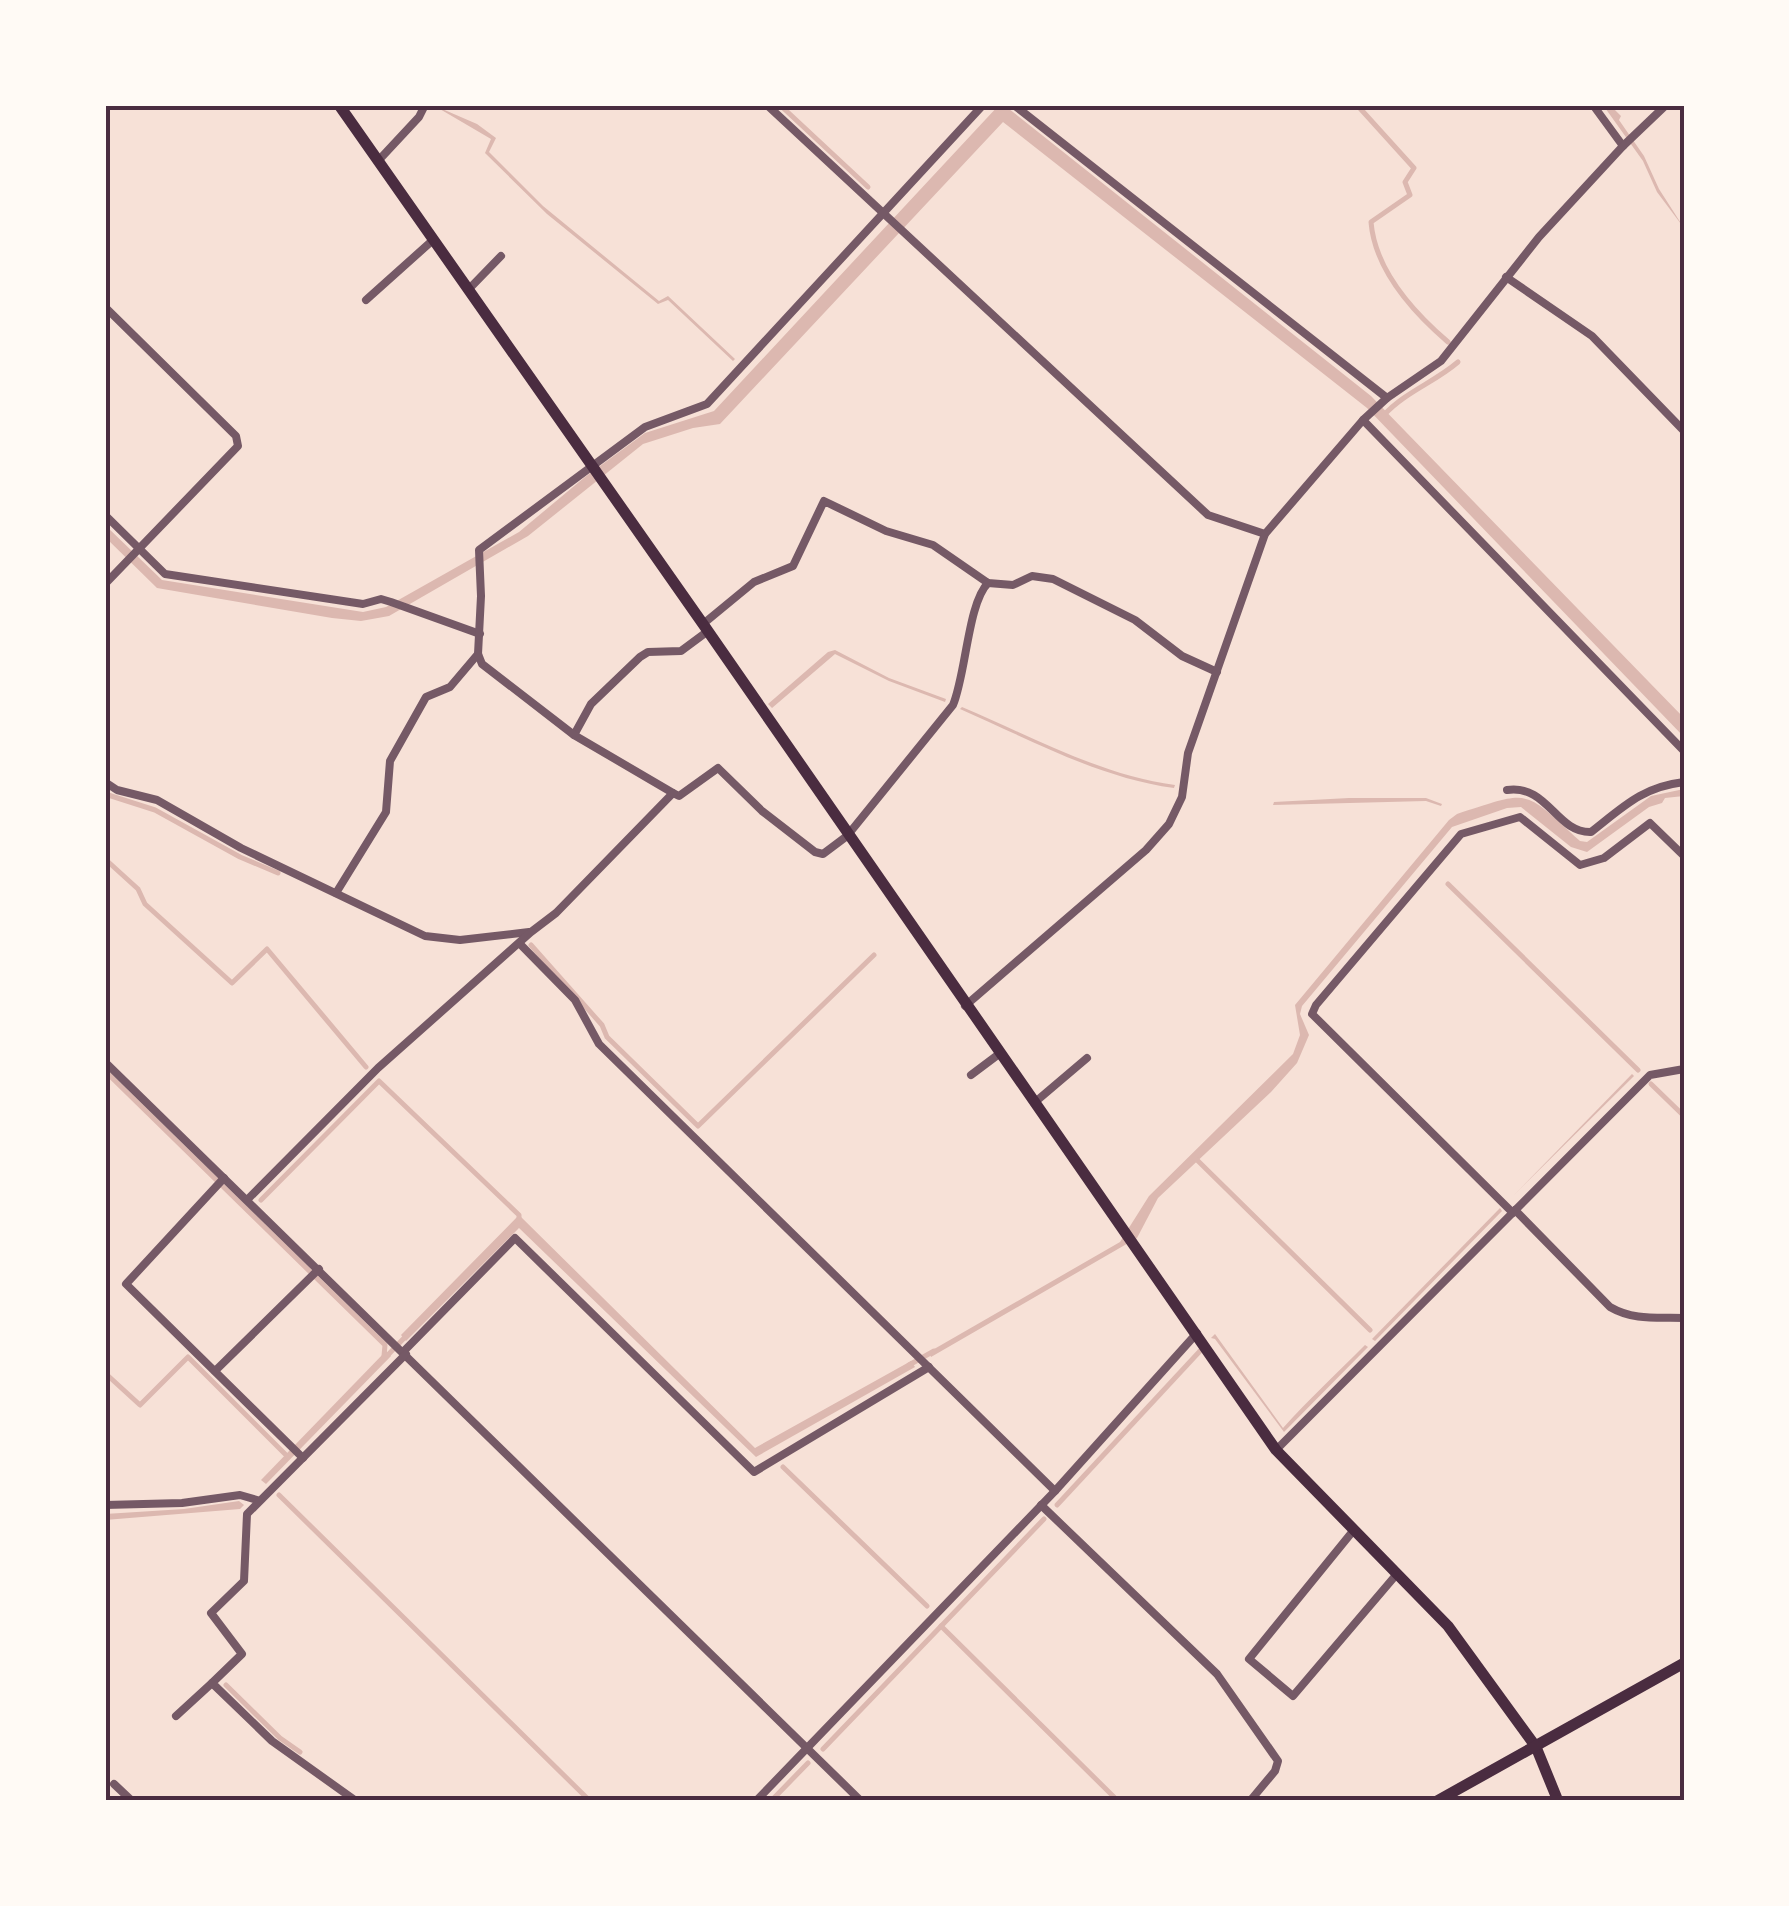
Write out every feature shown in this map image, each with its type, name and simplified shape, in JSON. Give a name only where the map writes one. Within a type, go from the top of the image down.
[{"type":"main road","points":[[338,105],[706,627],[847,836],[1276,1450],[1448,1626],[1536,1747],[1558,1801]]},
{"type":"main road","points":[[1437,1801],[1684,1663]]},
{"type":"street","points":[[378,161],[420,117],[425,105]]},
{"type":"street","points":[[766,105],[1208,515],[1265,534]]},
{"type":"street","points":[[983,105],[887,216],[707,404],[644,426],[596,471],[479,550],[478,654],[482,664],[574,735],[673,793],[679,796],[718,768],[762,810],[815,852],[823,854],[847,836],[954,706],[977,601],[988,582]]},
{"type":"street","points":[[1014,105],[1387,398]]},
{"type":"street","points":[[1593,105],[1622,146]]},
{"type":"street","points":[[965,1006],[1146,850],[1169,824],[1182,797],[1188,753],[1265,534],[1363,420],[1387,398],[1441,361],[1506,277],[1622,146],[1666,105]]},
{"type":"street","points":[[366,300],[433,240]]},
{"type":"street","points":[[468,290],[501,256]]},
{"type":"street","points":[[1506,277],[1592,336],[1684,431]]},
{"type":"street","points":[[105,307],[236,436],[238,446],[105,584]]},
{"type":"street","points":[[1363,420],[1684,751]]},
{"type":"street","points":[[574,735],[591,704],[640,657],[648,652],[681,651],[754,582],[793,566],[824,501],[886,531],[932,546],[988,582],[1013,585],[1032,576],[1053,578],[1135,620],[1182,656],[1217,672]]},
{"type":"street","points":[[105,515],[165,574],[363,604],[381,599],[480,634]]},
{"type":"street","points":[[336,894],[386,812],[390,762],[426,697],[450,687],[478,654]]},
{"type":"street","points":[[105,782],[116,790],[157,800],[242,848],[425,936],[460,940],[531,932]]},
{"type":"street","points":[[1506,790],[1533,792],[1572,827],[1591,832],[1640,794],[1661,784],[1684,782]]},
{"type":"street","points":[[247,1200],[378,1068],[556,913],[673,793]]},
{"type":"street","points":[[1684,856],[1650,823],[1604,858],[1580,865],[1520,817],[1461,834],[1312,1014],[1610,1307],[1623,1315],[1684,1318]]},
{"type":"street","points":[[520,944],[575,1000],[598,1044],[1055,1490]]},
{"type":"street","points":[[971,1075],[1000,1054]]},
{"type":"street","points":[[1034,1103],[1087,1058]]},
{"type":"street","points":[[105,1062],[861,1801]]},
{"type":"street","points":[[1276,1450],[1650,1075],[1684,1069]]},
{"type":"street","points":[[224,1178],[126,1284],[304,1458]]},
{"type":"street","points":[[176,1716],[242,1654],[210,1613],[244,1581],[247,1514],[516,1238],[754,1472],[928,1367]]},
{"type":"street","points":[[215,1371],[318,1270]]},
{"type":"street","points":[[756,1801],[1041,1505],[1197,1333]]},
{"type":"street","points":[[105,1505],[182,1502],[240,1494],[257,1500]]},
{"type":"street","points":[[1041,1505],[1217,1674],[1260,1734],[1278,1761],[1276,1772],[1250,1801]]},
{"type":"street","points":[[1353,1531],[1249,1659],[1293,1696],[1396,1575]]},
{"type":"street","points":[[212,1683],[272,1741],[356,1801]]},
{"type":"street","points":[[114,1784],[132,1801]]},
{"type":"shaded area","points":[[433,105],[477,124],[496,138],[489,152],[543,206],[659,301],[668,296],[735,359],[668,300],[658,304],[547,214],[485,153],[491,139]]},
{"type":"shaded area","points":[[999,105],[1004,105],[1371,396],[1684,718],[1684,737],[1367,408],[1003,122],[720,424],[643,444],[528,536],[389,616],[361,621],[332,618],[157,588],[105,537],[105,525],[162,580],[363,612],[386,607],[519,532],[645,433],[714,411]]},
{"type":"shaded area","points":[[1603,105],[1610,105],[1621,116],[1619,120],[1684,228],[1657,192],[1643,161]]},
{"type":"shaded area","points":[[835,650],[889,678],[946,699],[945,702],[889,681],[835,654],[772,708],[768,704]]},
{"type":"shaded area","points":[[962,707],[1093,764],[1175,785],[1174,788],[1092,767]]},
{"type":"shaded area","points":[[1684,789],[1684,796],[1665,798],[1649,807],[1587,852],[1571,847],[1521,807],[1452,827],[1302,1006],[1300,1014],[1309,1035],[1297,1063],[1158,1198],[1137,1238],[931,1357],[929,1352],[1120,1242],[1149,1196],[1293,1054],[1300,1035],[1295,1005],[1449,820],[1500,801],[1525,799],[1547,811],[1580,841],[1587,842],[1651,796]]},
{"type":"shaded area","points":[[1349,798],[1426,798],[1442,804],[1426,801],[1273,805]]},
{"type":"shaded area","points":[[1632,1074],[1634,1076],[1513,1196]]},
{"type":"shaded area","points":[[1500,1208],[1502,1211],[1375,1341],[1372,1339]]},
{"type":"shaded area","points":[[519,1215],[755,1448],[911,1361],[915,1367],[756,1457],[519,1228],[406,1341],[401,1335]]},
{"type":"shaded area","points":[[1215,1334],[1283,1428],[1365,1345],[1368,1347],[1284,1432],[1211,1338]]},
{"type":"shaded area","points":[[386,1351],[391,1356],[266,1484],[261,1480]]},
{"type":"shaded area","points":[[239,1501],[244,1505],[240,1509],[105,1520],[105,1514]]},
{"type":"waterway","points":[[780,105],[868,187]]},
{"type":"waterway","points":[[1357,105],[1414,168],[1405,182],[1410,195],[1371,222],[1380,257],[1409,304],[1448,342]]},
{"type":"waterway","points":[[1384,415],[1458,362]]},
{"type":"waterway","points":[[105,794],[155,810],[240,857],[278,873]]},
{"type":"waterway","points":[[105,859],[138,889],[145,904],[232,983],[267,949],[366,1067]]},
{"type":"waterway","points":[[1448,884],[1638,1070]]},
{"type":"waterway","points":[[531,945],[602,1025],[607,1037],[698,1126],[874,955]]},
{"type":"waterway","points":[[105,1071],[385,1345],[384,1356]]},
{"type":"waterway","points":[[261,1200],[379,1081],[519,1215],[519,1221]]},
{"type":"waterway","points":[[1651,1084],[1684,1116]]},
{"type":"waterway","points":[[1195,1158],[1370,1330]]},
{"type":"waterway","points":[[384,1359],[408,1334]]},
{"type":"waterway","points":[[909,1365],[934,1351]]},
{"type":"waterway","points":[[1057,1505],[1200,1351]]},
{"type":"waterway","points":[[105,1373],[140,1405],[188,1357],[288,1457]]},
{"type":"waterway","points":[[783,1467],[927,1606]]},
{"type":"waterway","points":[[279,1495],[590,1801]]},
{"type":"waterway","points":[[823,1749],[1044,1519]]},
{"type":"waterway","points":[[941,1626],[1118,1801]]},
{"type":"waterway","points":[[226,1685],[280,1738],[300,1752]]},
{"type":"waterway","points":[[771,1801],[808,1763]]}]
